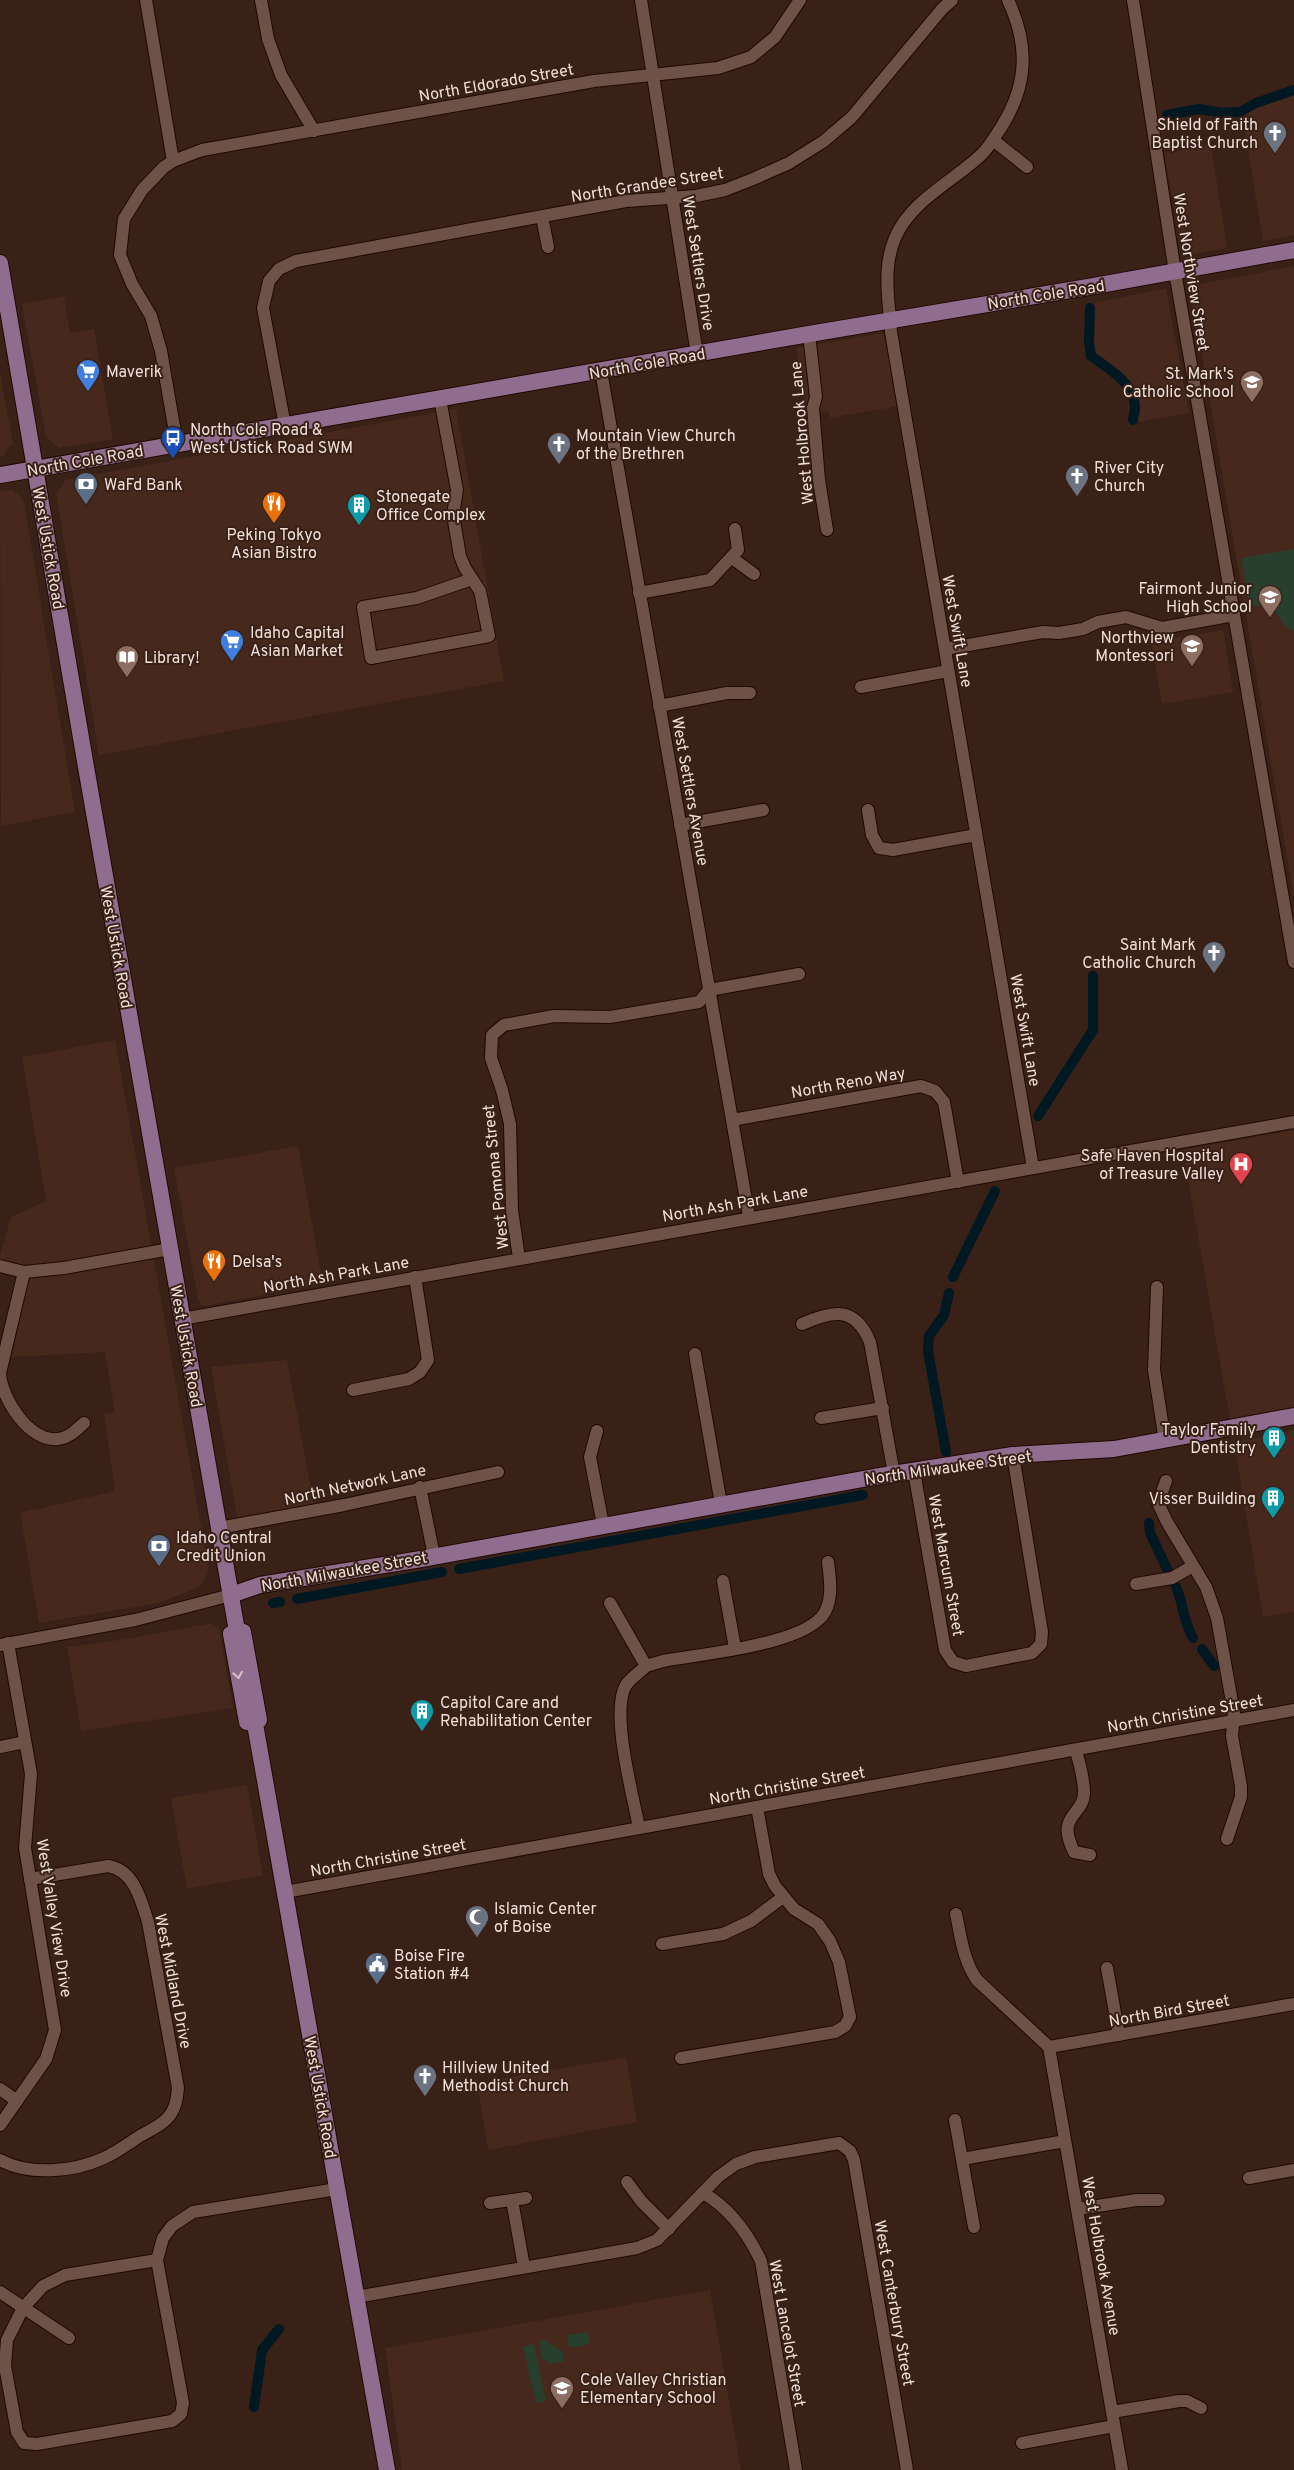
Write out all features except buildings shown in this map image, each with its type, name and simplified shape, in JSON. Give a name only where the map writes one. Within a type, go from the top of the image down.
[{"type":"main road","name":"North Cole Road","points":[[0,475],[1294,250]]},
{"type":"main road","name":"West Ustick Road","points":[[0,263],[237,1630],[244,1632],[259,1720],[255,1724],[387,2470]]},
{"type":"main road","name":"North Milwaukee Street","points":[[231,1596],[260,1585],[894,1474],[1012,1455],[1094,1452],[1165,1441],[1294,1416]]},
{"type":"street","points":[[146,0],[174,161]]},
{"type":"street","points":[[261,0],[268,40],[281,75],[314,131]]},
{"type":"street","name":"West Settlers Drive","points":[[641,0],[697,354]]},
{"type":"street","name":"North Eldorado Street","points":[[178,444],[161,351],[151,316],[132,284],[120,255],[124,219],[142,190],[164,167],[202,150],[594,81],[718,68],[751,56],[775,37],[800,0]]},
{"type":"street","name":"North Grandee Street","points":[[285,426],[263,308],[269,281],[280,270],[296,261],[542,216],[626,202],[672,196],[696,196],[725,190],[789,162],[824,141],[852,117],[942,9],[952,0]]},
{"type":"street","name":"West Swift Lane","points":[[1008,0],[1014,14],[1023,48],[1023,80],[1014,106],[983,153],[907,217],[895,237],[889,254],[886,272],[890,320],[1033,1168]]},
{"type":"street","name":"West Northview Street","points":[[1133,0],[1175,272],[1294,962]]},
{"type":"street","points":[[993,140],[1027,167]]},
{"type":"street","points":[[542,216],[548,247]]},
{"type":"street","name":"West Holbrook Lane","points":[[809,334],[816,397],[813,408],[819,480],[827,530]]},
{"type":"street","name":"West Settlers Avenue","points":[[600,371],[749,1217]]},
{"type":"street","points":[[440,399],[457,490],[452,515],[458,548],[465,568],[480,591],[489,636],[371,658],[363,607],[417,598],[472,579]]},
{"type":"street","points":[[639,593],[710,580],[738,550],[735,529]]},
{"type":"street","points":[[732,558],[754,574]]},
{"type":"street","points":[[945,649],[1043,632],[1059,633],[1083,629],[1098,622],[1126,617],[1162,628],[1234,615]]},
{"type":"street","points":[[861,687],[948,671]]},
{"type":"street","points":[[659,706],[727,694],[750,693]]},
{"type":"street","points":[[680,825],[763,810]]},
{"type":"street","points":[[868,810],[872,835],[879,848],[893,850],[976,835]]},
{"type":"street","points":[[709,990],[799,974]]},
{"type":"street","name":"West Pomona Street","points":[[519,1258],[512,1210],[510,1124],[502,1090],[491,1058],[492,1035],[504,1025],[554,1016],[610,1017],[699,1002],[709,990]]},
{"type":"street","name":"North Reno Way","points":[[732,1120],[921,1086],[935,1091],[944,1102],[958,1182]]},
{"type":"street","name":"North Ash Park Lane","points":[[182,1319],[749,1217],[1294,1122]]},
{"type":"street","points":[[0,1266],[24,1272],[64,1268],[170,1249]]},
{"type":"street","points":[[24,1272],[0,1373],[4,1394],[37,1434],[47,1439],[59,1439],[69,1435],[84,1423]]},
{"type":"street","points":[[352,1390],[408,1379],[420,1372],[428,1360],[416,1277]]},
{"type":"street","points":[[1157,1287],[1154,1370],[1165,1441]]},
{"type":"street","points":[[802,1324],[834,1313],[845,1314],[860,1324],[870,1342],[894,1474]]},
{"type":"street","points":[[695,1354],[722,1504]]},
{"type":"street","points":[[821,1418],[883,1408]]},
{"type":"street","points":[[597,1431],[590,1457],[603,1525]]},
{"type":"street","name":"West Marcum Street","points":[[914,1471],[945,1650],[953,1662],[966,1666],[1032,1653],[1041,1644],[1042,1632],[1012,1455]]},
{"type":"street","name":"North Network Lane","points":[[219,1528],[344,1505],[420,1487],[498,1472]]},
{"type":"street","points":[[1166,1481],[1158,1503],[1213,1603],[1234,1713],[1232,1736],[1241,1797],[1227,1839]]},
{"type":"street","points":[[420,1487],[434,1556]]},
{"type":"street","points":[[639,1828],[620,1722],[620,1702],[627,1684],[646,1666],[663,1661],[786,1638],[809,1628],[825,1612],[831,1588],[828,1562]]},
{"type":"street","points":[[1136,1584],[1172,1578],[1193,1566]]},
{"type":"street","points":[[723,1581],[735,1648]]},
{"type":"street","name":"North Milwaukee Street","points":[[4,1644],[134,1620],[231,1596]]},
{"type":"street","points":[[610,1603],[646,1666]]},
{"type":"street","name":"West Valley View Drive","points":[[0,2125],[46,2060],[55,2030],[24,1848],[24,1830],[31,1794],[31,1774],[4,1644]]},
{"type":"street","name":"North Christine Street","points":[[285,1892],[1294,1710]]},
{"type":"street","points":[[0,1747],[25,1742]]},
{"type":"street","points":[[1076,1750],[1084,1792],[1082,1800],[1070,1819],[1067,1832],[1074,1852],[1090,1855]]},
{"type":"street","points":[[681,2058],[835,2032],[845,2026],[850,2017],[839,1962],[830,1941],[818,1924],[794,1908],[783,1897],[769,1874],[757,1807]]},
{"type":"street","name":"West Midland Drive","points":[[0,2160],[24,2170],[42,2172],[92,2163],[106,2158],[165,2121],[174,2109],[178,2088],[148,1922],[141,1900],[127,1874],[118,1868],[108,1866],[30,1879]]},
{"type":"street","points":[[662,1944],[723,1934],[751,1921],[783,1897]]},
{"type":"street","points":[[956,1914],[963,1950],[971,1971],[977,1980],[1049,2047]]},
{"type":"street","points":[[1107,1968],[1119,2035]]},
{"type":"street","name":"North Bird Street","points":[[1049,2047],[1294,2004]]},
{"type":"street","name":"West Holbrook Avenue","points":[[1049,2047],[1122,2470]]},
{"type":"street","points":[[0,2089],[17,2101]]},
{"type":"street","points":[[955,2120],[974,2227]]},
{"type":"street","points":[[962,2159],[1065,2142]]},
{"type":"street","name":"West Canterbury Street","points":[[703,2193],[718,2177],[730,2168],[756,2157],[831,2143],[844,2145],[854,2160],[906,2470]]},
{"type":"street","points":[[1249,2178],[1294,2170]]},
{"type":"street","points":[[627,2182],[641,2201],[669,2229]]},
{"type":"street","points":[[157,2260],[65,2275],[42,2286],[23,2308],[16,2318],[7,2340],[6,2366],[17,2432],[24,2443],[37,2444],[172,2421],[181,2414],[183,2402],[157,2260],[163,2238],[172,2226],[193,2212],[337,2189]]},
{"type":"street","points":[[356,2297],[637,2248],[657,2240],[703,2193]]},
{"type":"street","name":"West Lancelot Street","points":[[703,2193],[715,2200],[740,2226],[751,2241],[761,2261],[796,2470]]},
{"type":"street","points":[[490,2203],[526,2198]]},
{"type":"street","points":[[512,2200],[524,2267]]},
{"type":"street","points":[[1077,2209],[1137,2200],[1159,2200]]},
{"type":"street","points":[[0,2292],[69,2338]]},
{"type":"street","points":[[1112,2412],[1179,2401],[1187,2401],[1201,2408]]},
{"type":"street","points":[[1022,2443],[1114,2426]]},
{"type":"shaded area","points":[[1294,89],[1294,235],[1263,241],[1241,108]]},
{"type":"shaded area","points":[[1211,145],[1227,248],[1182,256],[1164,153]]},
{"type":"shaded area","name":"St. Mark's Catholic School","points":[[1294,266],[1294,899],[1192,296],[1194,288],[1200,284]]},
{"type":"shaded area","points":[[1166,288],[1189,413],[1137,422],[1139,408],[1134,394],[1123,376],[1091,351],[1094,303]]},
{"type":"shaded area","points":[[64,296],[70,333],[94,329],[113,439],[59,448],[46,437],[22,304]]},
{"type":"shaded area","points":[[883,333],[893,371],[899,406],[830,418],[829,411],[807,415],[796,348]]},
{"type":"shaded area","points":[[0,372],[13,444],[6,450],[4,456],[0,457]]},
{"type":"shaded area","points":[[456,409],[504,681],[99,755],[56,493],[63,486],[65,480]]},
{"type":"shaded area","points":[[12,490],[24,502],[75,812],[1,826],[0,491]]},
{"type":"shaded area","name":"Northview Montessori","points":[[1223,630],[1233,692],[1162,704],[1151,642]]},
{"type":"shaded area","points":[[115,1040],[209,1571],[200,1587],[158,1603],[39,1623],[20,1513],[115,1491],[104,1414],[115,1412],[105,1352],[12,1357],[32,1266],[0,1261],[0,1255],[11,1217],[46,1201],[22,1057]]},
{"type":"shaded area","points":[[1294,1130],[1294,1407],[1230,1420],[1183,1150]]},
{"type":"shaded area","points":[[298,1146],[323,1284],[205,1306],[201,1305],[198,1299],[174,1168]]},
{"type":"shaded area","points":[[287,1360],[314,1504],[237,1517],[211,1367]]},
{"type":"shaded area","points":[[1294,1430],[1294,1612],[1263,1617],[1234,1442]]},
{"type":"shaded area","points":[[212,1623],[219,1629],[233,1708],[81,1731],[67,1647],[126,1639]]},
{"type":"shaded area","points":[[247,1785],[263,1875],[187,1889],[171,1798]]},
{"type":"shaded area","points":[[626,2057],[637,2122],[488,2150],[477,2083]]},
{"type":"shaded area","name":"Cole Valley Christian Elementary School","points":[[710,2290],[741,2470],[402,2470],[385,2348]]},
{"type":"green space","points":[[1294,549],[1294,631],[1282,622],[1273,609],[1261,606],[1250,607],[1241,558]]},
{"type":"green space","points":[[588,2332],[590,2344],[569,2348],[567,2335]]},
{"type":"green space","points":[[545,2340],[563,2352],[564,2361],[550,2364],[542,2358],[539,2341]]},
{"type":"green space","points":[[534,2344],[546,2401],[536,2403],[523,2346]]},
{"type":"waterway","points":[[1167,115],[1199,109],[1223,113],[1240,112],[1256,103],[1294,90]]},
{"type":"waterway","points":[[1090,308],[1089,342],[1091,356],[1120,378],[1131,391],[1135,408],[1133,420]]},
{"type":"waterway","points":[[1038,1116],[1093,1030],[1093,976]]},
{"type":"waterway","points":[[953,1277],[995,1191]]},
{"type":"waterway","points":[[946,1452],[928,1351],[929,1336],[944,1315],[949,1293]]},
{"type":"waterway","points":[[459,1569],[863,1495]]},
{"type":"waterway","points":[[1149,1523],[1150,1533],[1168,1571]]},
{"type":"waterway","points":[[297,1599],[442,1572]]},
{"type":"waterway","points":[[1176,1587],[1187,1626],[1193,1638]]},
{"type":"waterway","points":[[273,1603],[280,1602]]},
{"type":"waterway","points":[[1202,1649],[1214,1666]]},
{"type":"waterway","points":[[254,2407],[262,2350],[279,2329]]},
{"type":"place","name":"Shield of Faith Baptist Church","points":[[1275,154]]},
{"type":"place","name":"Maverik","points":[[88,392]]},
{"type":"place","name":"St. Mark's Catholic School","points":[[1252,403]]},
{"type":"place","name":"North Cole Road & West Ustick Road SWM","points":[[173,459]]},
{"type":"place","name":"Mountain View Church of the Brethren","points":[[559,465]]},
{"type":"place","name":"River City Church","points":[[1077,497]]},
{"type":"place","name":"WaFd Bank","points":[[86,505]]},
{"type":"place","name":"Peking Tokyo Asian Bistro","points":[[274,524]]},
{"type":"place","name":"Stonegate Office Complex","points":[[359,526]]},
{"type":"place","name":"Fairmont Junior High School","points":[[1270,618]]},
{"type":"place","name":"Idaho Capital Asian Market","points":[[232,662]]},
{"type":"place","name":"Northview Montessori","points":[[1192,667]]},
{"type":"place","name":"Library!","points":[[127,678]]},
{"type":"place","name":"Saint Mark Catholic Church","points":[[1214,974]]},
{"type":"place","name":"Safe Haven Hospital of Treasure Valley","points":[[1241,1185]]},
{"type":"place","name":"Delsa's","points":[[214,1282]]},
{"type":"place","name":"Taylor Family Dentistry","points":[[1274,1459]]},
{"type":"place","name":"Visser Building","points":[[1273,1519]]},
{"type":"place","name":"Idaho Central Credit Union","points":[[159,1567]]},
{"type":"place","name":"Capitol Care and Rehabilitation Center","points":[[422,1732]]},
{"type":"place","name":"Islamic Center of Boise","points":[[477,1938]]},
{"type":"place","name":"Boise Fire Station #4","points":[[377,1985]]},
{"type":"place","name":"Hillview United Methodist Church","points":[[425,2097]]},
{"type":"place","name":"Cole Valley Christian Elementary School","points":[[562,2409]]}]
